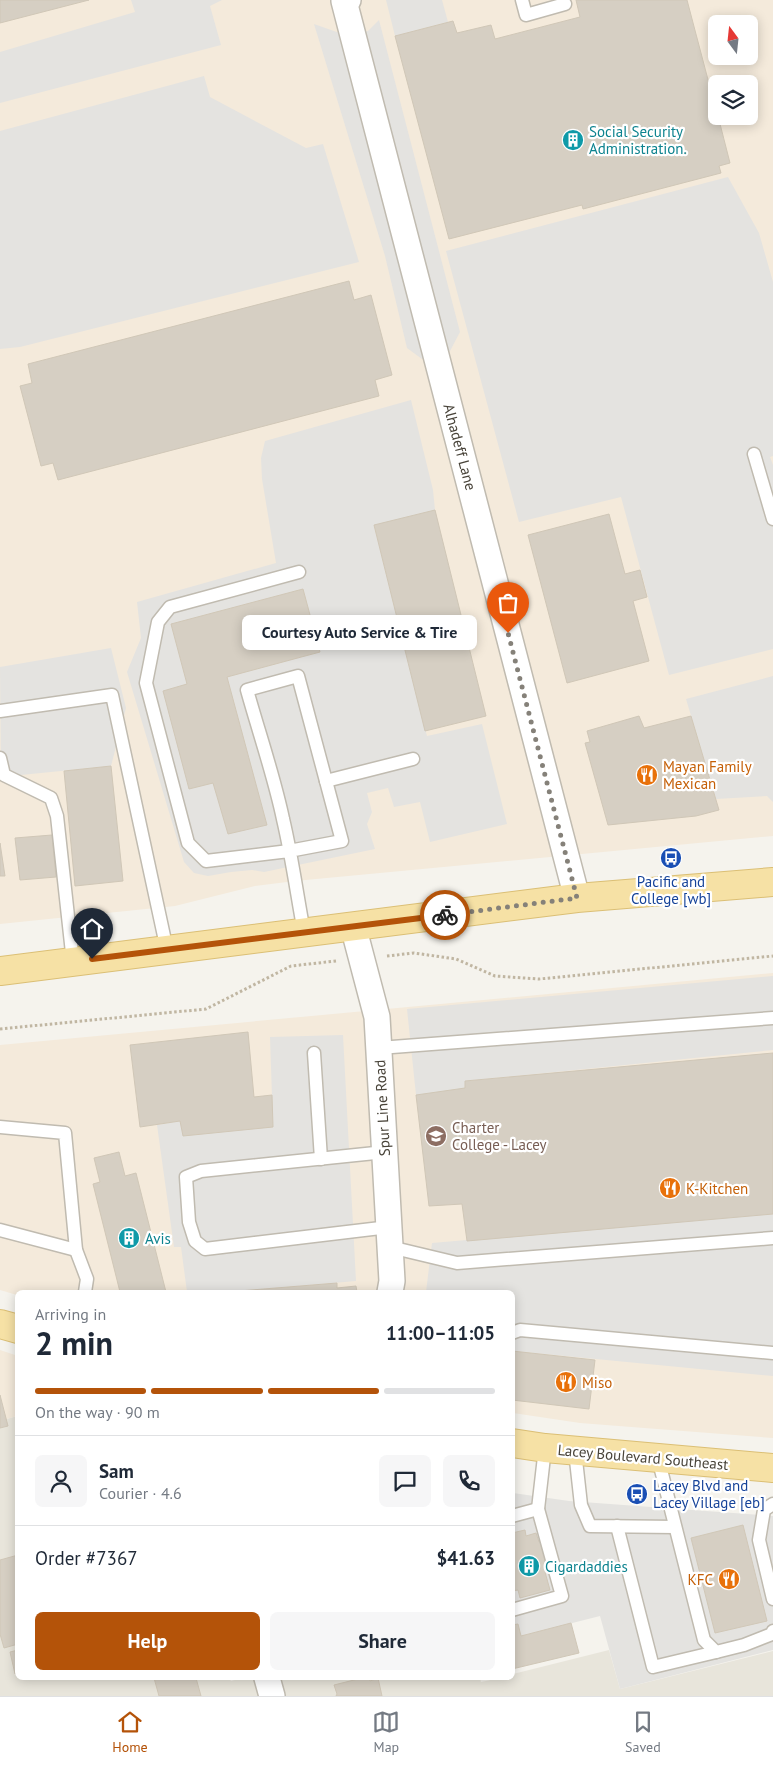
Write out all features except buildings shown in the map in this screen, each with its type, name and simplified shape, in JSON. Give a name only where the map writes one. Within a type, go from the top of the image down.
[{"type":"main road","points":[[0,971],[577,898],[773,882]]},
{"type":"main road","points":[[0,1324],[15,1329]]},
{"type":"main road","name":"Lacey Boulevard Southeast","points":[[515,1443],[575,1451],[773,1468]]},
{"type":"street","name":"Alhadeff Lane","points":[[346,1],[398,211],[577,898]]},
{"type":"street","name":"Spur Line Road","points":[[354,926],[377,1017],[392,1281],[390,1290]]},
{"type":"street","points":[[268,1680],[272,1696]]},
{"type":"lane","points":[[522,0],[526,15],[565,4]]},
{"type":"lane","points":[[754,454],[773,519]]},
{"type":"lane","points":[[299,572],[170,607],[158,622],[146,683],[188,843],[206,862],[289,851],[342,842],[298,676],[247,690],[283,818],[289,851],[304,932]]},
{"type":"lane","points":[[0,711],[112,695],[167,950]]},
{"type":"lane","points":[[0,758],[4,775],[51,798],[57,816],[73,962]]},
{"type":"lane","points":[[326,781],[412,759]]},
{"type":"lane","points":[[379,1048],[773,1018]]},
{"type":"lane","points":[[314,1054],[321,1159]]},
{"type":"lane","points":[[0,1127],[65,1133],[76,1250],[86,1279],[85,1290]]},
{"type":"lane","points":[[385,1152],[201,1172],[186,1177],[189,1222],[195,1241],[205,1249],[389,1237],[457,1264],[773,1238]]},
{"type":"lane","points":[[0,1230],[76,1250]]},
{"type":"lane","points":[[515,1332],[520,1330],[773,1353]]},
{"type":"lane","points":[[515,1609],[562,1596],[538,1509],[545,1448]]},
{"type":"lane","points":[[575,1451],[581,1505],[590,1526],[675,1527]]},
{"type":"lane","points":[[658,1458],[704,1640],[716,1652]]},
{"type":"lane","points":[[773,1504],[764,1510],[759,1540],[773,1599]]},
{"type":"lane","points":[[515,1515],[538,1509]]},
{"type":"lane","points":[[616,1526],[653,1668],[744,1645],[773,1633]]},
{"type":"shaded area","points":[[0,0],[773,0],[773,836],[295,881],[255,886],[175,906],[0,924]]},
{"type":"shaded area","points":[[131,0],[222,0],[210,6],[221,45],[0,103],[0,52],[135,12]]},
{"type":"shaded area","points":[[386,0],[442,0],[448,22],[395,36]]},
{"type":"shaded area","points":[[379,20],[460,332],[450,351],[422,359],[407,348],[385,256],[314,24],[348,36],[368,31]]},
{"type":"shaded area","points":[[204,76],[210,97],[306,148],[323,144],[359,262],[20,347],[0,349],[0,131]]},
{"type":"shaded area","points":[[728,177],[759,233],[773,282],[773,456],[770,457],[773,465],[773,649],[669,675],[621,497],[519,522],[446,251]]},
{"type":"shaded area","points":[[411,400],[433,490],[435,510],[374,526],[427,736],[482,724],[507,824],[430,842],[420,802],[394,807],[388,788],[367,793],[372,812],[367,824],[375,849],[264,872],[252,870],[208,876],[194,873],[184,862],[127,672],[141,638],[137,602],[276,563],[262,479],[261,458],[265,441]],"holes":[[[303,589],[320,652],[227,677],[267,825],[228,834],[213,783],[189,789],[164,691],[187,684],[171,624]]]},
{"type":"shaded area","points":[[111,648],[126,708],[111,766],[1,777],[0,667]]},
{"type":"shaded area","points":[[773,676],[773,802],[767,796],[716,799],[686,699]]},
{"type":"shaded area","points":[[773,973],[773,1438],[580,1423],[515,1413],[515,1290],[15,1290],[15,1294],[0,1290],[0,1045]]},
{"type":"shaded area","points":[[773,976],[773,1050],[465,1081],[465,1088],[416,1095],[407,1009]]},
{"type":"shaded area","points":[[343,1035],[356,1281],[250,1290],[187,1290],[181,1247],[174,1247],[157,1125],[180,1121],[183,1136],[273,1127],[270,1037]]},
{"type":"shaded area","points":[[773,1214],[773,1376],[515,1351],[515,1290],[426,1290],[432,1243]]},
{"type":"shaded area","points":[[0,1350],[15,1355],[15,1417],[0,1421]]},
{"type":"shaded area","points":[[15,1417],[15,1680],[480,1680],[481,1682],[515,1680],[515,1674],[609,1650],[620,1689],[773,1651],[773,1696],[0,1696],[0,1421]]},
{"type":"shaded area","points":[[515,1493],[569,1501],[773,1516],[773,1650],[620,1689],[600,1616],[521,1636],[515,1628]],"holes":[[[743,1525],[766,1621],[715,1633],[691,1538]]]},
{"type":"way so far","points":[[445,915],[577,898],[508,633]]},
{"type":"place","name":"Social Security Administration.","points":[[573,140]]},
{"type":"place","name":"Courtesy Auto Service & Tire","points":[[508,633]]},
{"type":"place","name":"Mayan Family Mexican","points":[[647,775]]},
{"type":"place","name":"Pacific and College [wb]","points":[[671,858]]},
{"type":"place","name":"Charter College - Lacey","points":[[436,1136]]},
{"type":"place","name":"K-Kitchen","points":[[670,1188]]},
{"type":"place","name":"Avis","points":[[129,1238]]},
{"type":"place","name":"Miso","points":[[566,1382]]},
{"type":"place","name":"Lacey Blvd and Lacey Village [eb]","points":[[637,1494]]},
{"type":"place","name":"Cigardaddies","points":[[529,1566]]},
{"type":"place","name":"KFC","points":[[729,1579]]},
{"type":"route","points":[[92,959],[445,915]]}]
